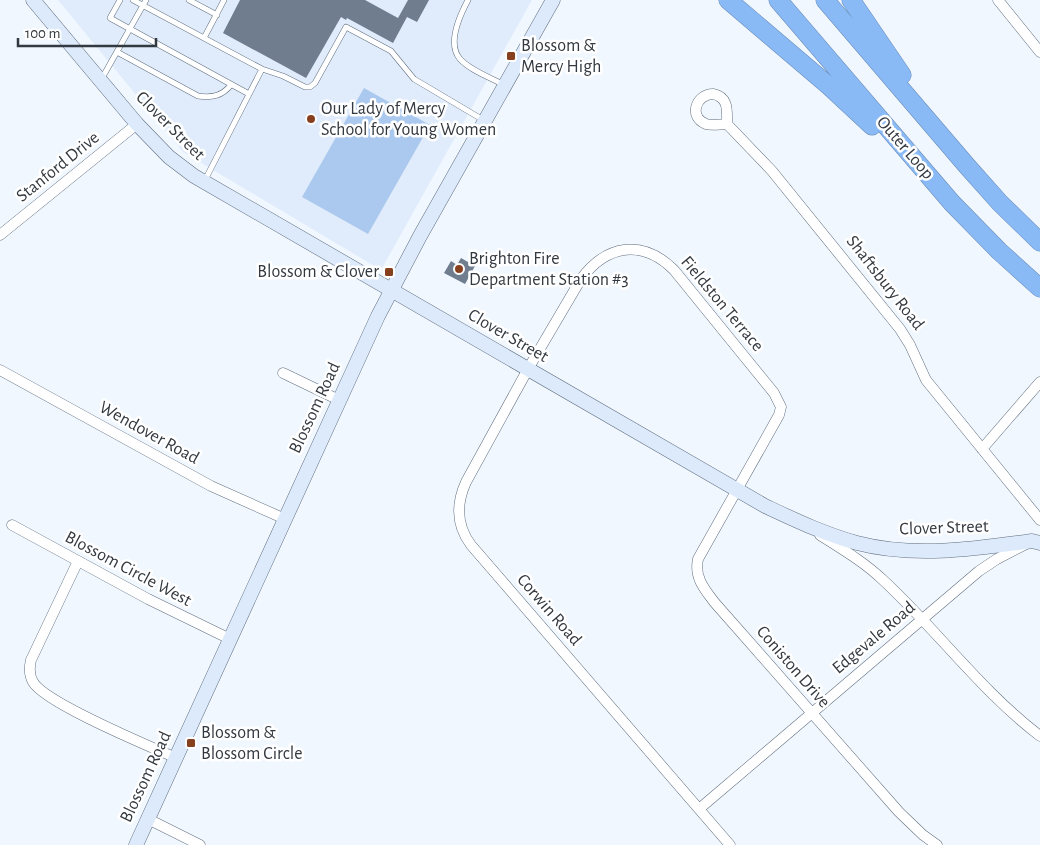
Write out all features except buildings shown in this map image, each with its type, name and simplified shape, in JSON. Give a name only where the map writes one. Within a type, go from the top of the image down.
[{"type":"highway","points":[[728,0],[843,98],[975,228]]},
{"type":"highway","name":"Outer Loop","points":[[778,0],[975,228],[1040,288]]},
{"type":"highway","points":[[825,0],[956,153]]},
{"type":"highway","points":[[851,0],[956,153]]},
{"type":"highway","name":"Outer Loop","points":[[956,153],[1000,202],[1040,242]]},
{"type":"street","name":"Clover Street","points":[[33,0],[137,124],[169,156],[204,183],[764,506],[806,525],[858,543],[898,550],[966,550],[1037,541]]},
{"type":"street","name":"Blossom Road","points":[[136,845],[339,400],[391,291],[553,0]]},
{"type":"street","points":[[998,0],[1040,52]]},
{"type":"street","name":"Stanford Drive","points":[[0,235],[137,124]]},
{"type":"street","name":"Shaftsbury Road","points":[[727,124],[772,171],[900,330],[910,345],[926,380],[1040,520]]},
{"type":"street","name":"Fieldston Terrace","points":[[528,369],[581,279],[588,269],[601,258],[617,251],[634,249],[662,259],[674,270],[779,401],[781,407],[779,415],[737,490]]},
{"type":"street","name":"Corwin Road","points":[[528,369],[462,490],[459,507],[461,528],[471,545],[730,845]]},
{"type":"street","name":"Wendover Road","points":[[0,370],[211,486],[285,518]]},
{"type":"street","points":[[283,373],[339,400]]},
{"type":"street","points":[[982,450],[1040,382]]},
{"type":"street","name":"Coniston Drive","points":[[737,490],[698,559],[696,565],[697,576],[701,584],[715,603],[899,812],[923,835],[937,845]]},
{"type":"street","name":"Blossom Circle West","points":[[12,525],[148,599],[230,639]]},
{"type":"street","points":[[806,525],[863,563],[881,579],[922,618],[990,694],[1040,736]]},
{"type":"street","name":"Edgevale Road","points":[[699,809],[979,571],[997,559],[1037,541]]},
{"type":"street","points":[[78,561],[31,660],[29,671],[32,682],[47,695],[73,709],[176,758]]},
{"type":"street","points":[[148,819],[200,845]]},
{"type":"lane","points":[[120,0],[110,18],[249,94]]},
{"type":"lane","points":[[133,0],[144,3],[262,69],[283,76],[305,87],[315,83],[346,27],[391,51],[414,79],[485,121]]},
{"type":"lane","points":[[189,0],[216,15]]},
{"type":"lane","points":[[204,38],[224,0]]},
{"type":"lane","points":[[468,0],[461,13],[454,40],[459,58],[472,68],[506,85]]},
{"type":"lane","points":[[101,80],[144,3]]},
{"type":"lane","points":[[117,52],[198,96],[219,95],[225,92],[231,85]]},
{"type":"lane","points":[[204,183],[262,69]]},
{"type":"shaded area","name":"Our Lady of Mercy School for Young Women","points":[[58,0],[532,0],[381,270],[183,152]]},
{"type":"shaded area","points":[[364,88],[430,125],[368,234],[302,197]]},
{"type":"place","name":"Blossom & Mercy High","points":[[511,56]]},
{"type":"place","name":"Our Lady of Mercy School for Young Women","points":[[311,119]]},
{"type":"place","name":"Brighton Fire Department Station #3","points":[[459,269]]},
{"type":"place","name":"Blossom & Clover","points":[[389,272]]},
{"type":"place","name":"Blossom & Blossom Circle","points":[[191,743]]}]
